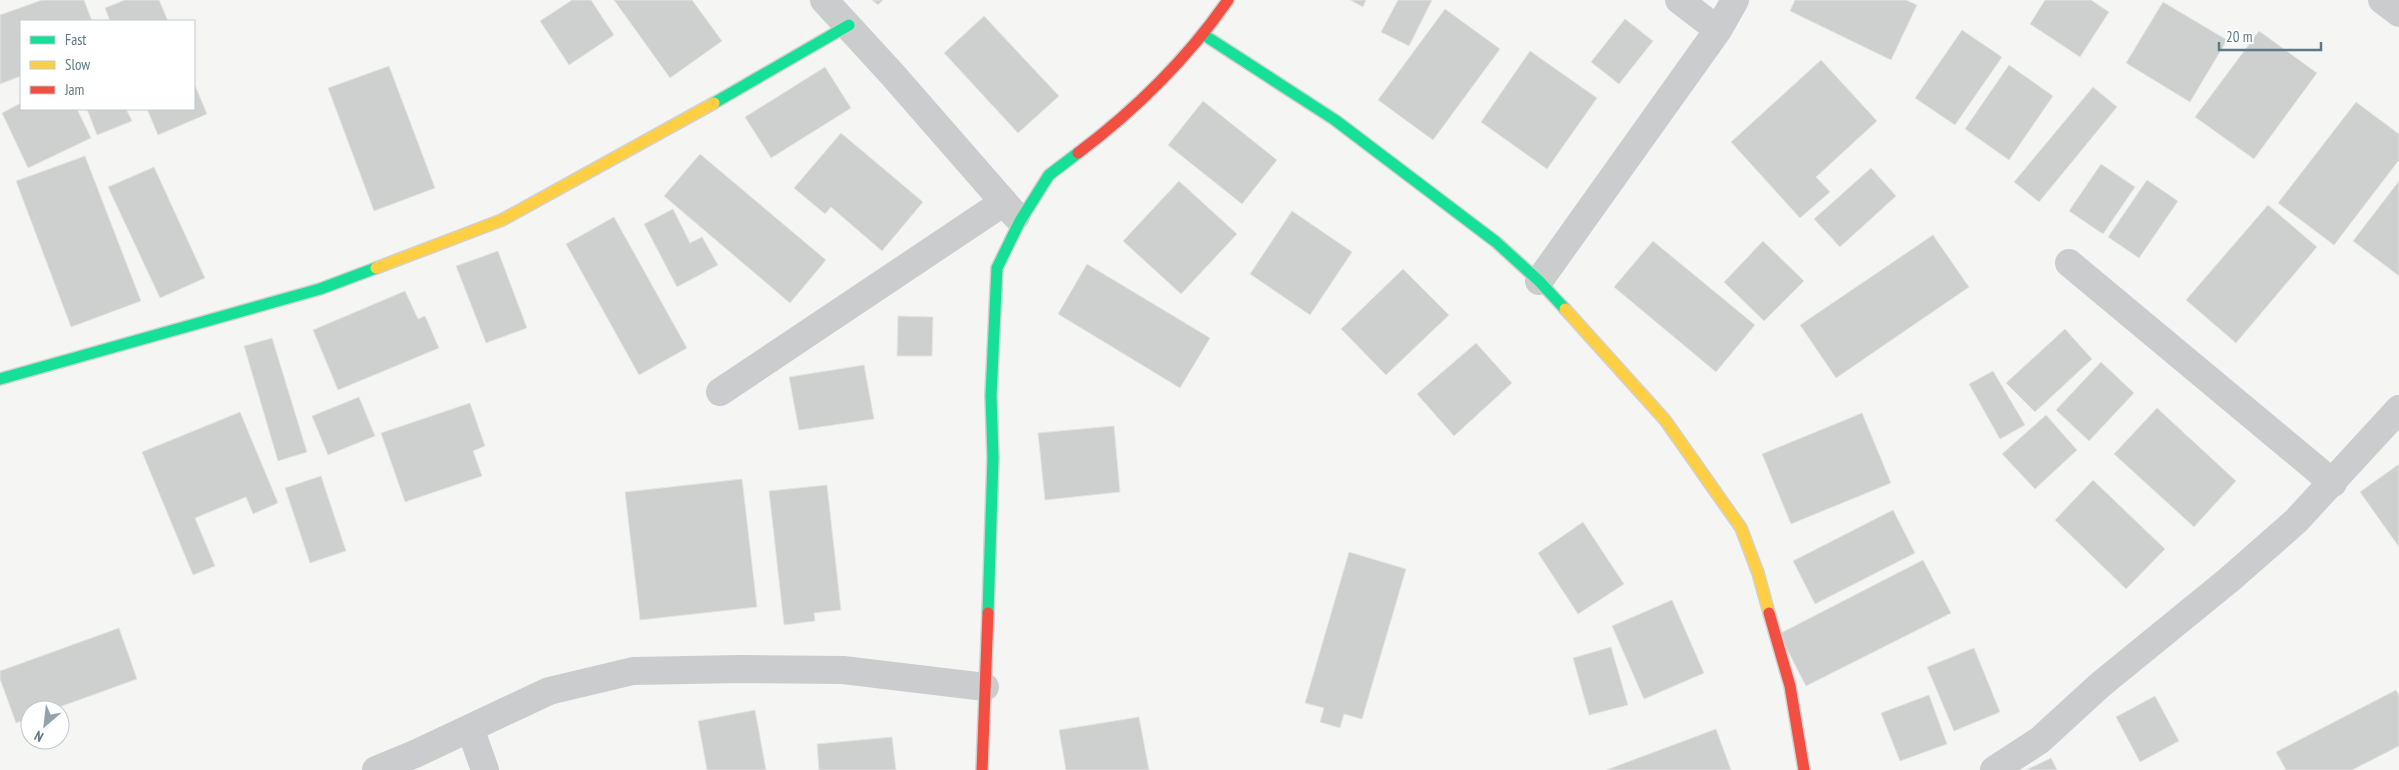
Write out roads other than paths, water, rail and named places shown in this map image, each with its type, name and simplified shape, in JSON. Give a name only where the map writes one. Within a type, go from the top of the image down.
[{"type":"street","points":[[824,0],[1012,211]]},
{"type":"street","points":[[720,392],[1012,211],[1049,175],[1110,129],[1174,68],[1204,35],[1228,0]]},
{"type":"street","points":[[1679,0],[1718,30]]},
{"type":"street","points":[[1539,281],[1718,30],[1735,0]]},
{"type":"street","points":[[2382,0],[2399,13]]},
{"type":"street","points":[[0,379],[320,289],[502,220],[654,138],[849,26]]},
{"type":"street","points":[[1204,35],[1335,120],[1496,242],[1539,281],[1665,420],[1710,486],[1742,528],[1758,572],[1790,686],[1804,770]]},
{"type":"street","points":[[982,770],[994,458],[991,395],[997,268],[1012,211]]},
{"type":"street","points":[[2069,263],[2332,483]]},
{"type":"street","points":[[1994,770],[2040,740],[2100,686],[2230,579],[2296,521],[2399,408]]},
{"type":"street","points":[[376,770],[549,691],[633,671],[740,668],[843,670],[985,687]]},
{"type":"street","points":[[470,728],[485,770]]}]
